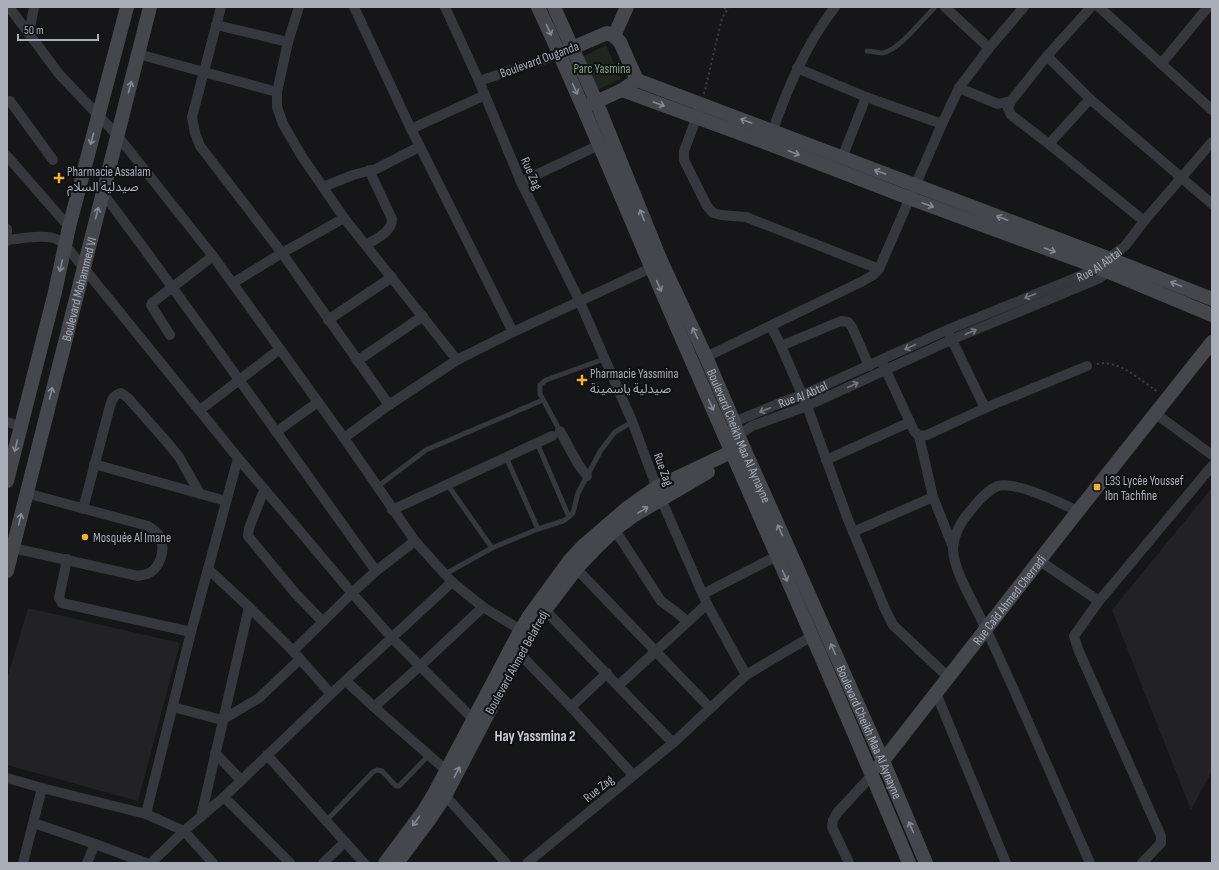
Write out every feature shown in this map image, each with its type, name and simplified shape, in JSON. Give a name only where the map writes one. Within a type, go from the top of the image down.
[{"type":"street","points":[[8,7],[59,74],[117,135],[213,256],[344,438],[392,510],[415,541],[448,578],[483,607],[524,633]]},
{"type":"street","points":[[29,34],[34,7]]},
{"type":"street","name":"Boulevard Mohammed VI","points":[[7,481],[66,246],[69,227],[127,7]]},
{"type":"street","name":"Boulevard Mohammed VI","points":[[7,571],[150,7]]},
{"type":"street","points":[[221,7],[192,117],[200,146],[282,253],[389,405]]},
{"type":"street","points":[[299,7],[288,42],[277,92],[277,107],[283,124],[301,155],[344,218],[457,360]]},
{"type":"street","points":[[354,7],[419,147],[513,332]]},
{"type":"street","name":"Rue Zag","points":[[445,7],[479,81],[521,182],[579,300],[632,421],[659,493],[702,594],[746,675],[673,742],[527,863]]},
{"type":"street","name":"Boulevard Cheikh Maa Al Aynayne","points":[[538,7],[596,101],[661,261],[706,358],[883,761],[926,863]]},
{"type":"street","name":"Boulevard Cheikh Maa Al Aynayne","points":[[554,7],[583,108],[729,456],[777,556],[909,863]]},
{"type":"street","points":[[607,35],[618,7]]},
{"type":"street","points":[[607,35],[627,7]]},
{"type":"street","points":[[771,137],[797,68],[822,23],[835,7]]},
{"type":"street","points":[[946,7],[989,48]]},
{"type":"street","points":[[1091,7],[1047,56],[1011,101],[1008,108],[1011,115],[1144,221]]},
{"type":"street","points":[[1161,64],[1208,7]]},
{"type":"street","points":[[706,358],[862,281],[873,275],[879,269],[959,88],[1021,8]]},
{"type":"street","points":[[1103,8],[1161,64],[1212,110]]},
{"type":"street","points":[[216,25],[288,42]]},
{"type":"street","points":[[607,35],[620,42],[637,80],[699,111]]},
{"type":"street","name":"Boulevard Ouganda","points":[[479,81],[607,35]]},
{"type":"street","points":[[138,54],[277,92]]},
{"type":"street","points":[[1047,56],[1090,99],[1212,204]]},
{"type":"street","points":[[797,68],[866,97],[942,124]]},
{"type":"street","points":[[583,108],[622,90],[637,80]]},
{"type":"street","points":[[959,88],[998,104],[1011,101]]},
{"type":"street","points":[[622,90],[699,111],[771,137],[842,158],[1114,260],[1212,299]]},
{"type":"street","points":[[411,129],[485,95]]},
{"type":"street","points":[[842,158],[866,97]]},
{"type":"street","points":[[1049,144],[1090,99]]},
{"type":"street","points":[[8,100],[53,160]]},
{"type":"street","points":[[699,111],[684,151],[684,160],[706,206],[713,212],[721,215],[746,217],[879,269]]},
{"type":"street","points":[[771,137],[910,198],[1103,270],[1212,315]]},
{"type":"street","name":"Rue Al Abtal","points":[[736,429],[752,426],[808,406],[951,340],[1098,280],[1103,270],[1114,260],[1144,221],[1212,142]]},
{"type":"street","points":[[521,182],[599,145]]},
{"type":"street","points":[[323,187],[352,175],[376,169],[419,147]]},
{"type":"street","points":[[7,156],[69,227]]},
{"type":"street","points":[[366,245],[381,235],[392,223],[392,219],[369,170]]},
{"type":"street","points":[[102,192],[173,286],[238,380],[376,571]]},
{"type":"street","points":[[233,283],[344,218]]},
{"type":"street","points":[[7,229],[7,240],[37,237],[49,238],[57,239],[66,246],[84,266],[264,490],[352,594],[392,638],[477,723]]},
{"type":"street","points":[[170,335],[151,305],[152,303],[213,256]]},
{"type":"street","points":[[344,438],[389,405],[457,360],[579,300],[651,268]]},
{"type":"street","name":"Rue Al Abtal","points":[[736,429],[790,399],[803,395],[881,361],[947,330],[1076,278],[1103,270]]},
{"type":"street","points":[[328,320],[392,277]]},
{"type":"street","points":[[357,361],[423,316]]},
{"type":"street","points":[[781,346],[841,321],[848,322],[852,327],[869,366]]},
{"type":"street","points":[[771,326],[808,406],[826,460],[853,532],[893,625],[948,677]]},
{"type":"street","points":[[947,330],[985,408]]},
{"type":"street","name":"Rue Caïd Ahmed Cherradi","points":[[849,863],[832,827],[833,820],[837,813],[883,761],[1040,561],[1078,510],[1212,342]]},
{"type":"street","points":[[200,410],[280,349]]},
{"type":"street","points":[[881,361],[914,432],[919,436],[934,497],[953,547],[962,579],[987,629],[1090,863]]},
{"type":"street","points":[[919,436],[927,435],[985,408],[1087,366]]},
{"type":"street","points":[[83,509],[112,399],[116,394],[121,393],[128,398],[166,440],[200,494]]},
{"type":"street","points":[[276,432],[318,402]]},
{"type":"street","points":[[1156,414],[1212,455]]},
{"type":"street","points":[[7,422],[21,426]]},
{"type":"street","points":[[826,460],[910,422]]},
{"type":"street","points":[[392,510],[556,433],[587,476]]},
{"type":"street","name":"Boulevard Ahmed Belafredj","points":[[397,863],[430,820],[441,792],[447,771],[519,653],[524,633],[545,610],[583,546],[627,508],[729,456]]},
{"type":"street","points":[[146,814],[190,632],[238,458]]},
{"type":"street","points":[[94,464],[226,502]]},
{"type":"street","points":[[1142,863],[1161,843],[1161,836],[1075,640],[1075,632],[1099,601],[1212,466]]},
{"type":"street","points":[[953,547],[956,534],[969,512],[997,486],[1014,486],[1078,510]]},
{"type":"street","points":[[264,490],[249,528],[248,536],[295,593],[323,622]]},
{"type":"street","points":[[13,548],[138,576],[147,574],[154,570],[160,560],[162,550],[160,538],[155,531],[148,526],[26,493]]},
{"type":"street","name":"Boulevard Ahmed Belafredj","points":[[385,863],[423,812],[441,792],[524,633],[573,564],[659,493]]},
{"type":"street","points":[[853,532],[934,497]]},
{"type":"street","points":[[615,530],[661,601],[687,622]]},
{"type":"street","points":[[293,651],[376,571],[415,541]]},
{"type":"street","points":[[702,594],[777,556]]},
{"type":"street","points":[[67,559],[59,598],[62,603],[190,632]]},
{"type":"street","points":[[1040,561],[1099,601]]},
{"type":"street","points":[[573,564],[710,708]]},
{"type":"street","points":[[208,569],[293,651],[331,694]]},
{"type":"street","points":[[151,863],[184,831],[224,797],[331,694],[392,638],[448,578]]},
{"type":"street","points":[[619,685],[707,604]]},
{"type":"street","points":[[201,817],[249,607]]},
{"type":"street","points":[[374,707],[483,607]]},
{"type":"street","points":[[545,610],[673,742]]},
{"type":"street","points":[[746,675],[812,636]]},
{"type":"street","points":[[519,653],[633,775]]},
{"type":"street","points":[[173,707],[222,720],[259,698],[300,659]]},
{"type":"street","points":[[571,707],[607,673]]},
{"type":"street","points":[[346,681],[447,771]]},
{"type":"street","points":[[936,693],[1006,863]]},
{"type":"street","points":[[215,753],[241,780]]},
{"type":"street","points":[[267,755],[364,863]]},
{"type":"street","points":[[7,778],[146,814],[184,831],[213,863]]},
{"type":"street","points":[[23,863],[42,788]]},
{"type":"street","points":[[441,792],[506,863]]},
{"type":"street","points":[[224,797],[290,863]]},
{"type":"street","points":[[34,823],[146,863]]},
{"type":"street","points":[[323,863],[345,842]]},
{"type":"street","points":[[87,863],[95,844]]},
{"type":"lane","points":[[867,51],[881,53],[891,50],[899,44],[934,7]]},
{"type":"lane","points":[[556,433],[540,394],[540,385],[546,380],[604,359]]},
{"type":"lane","points":[[377,487],[426,450],[543,400]]},
{"type":"lane","points":[[448,578],[492,548],[538,529],[563,521],[569,517],[573,513],[578,494],[601,450],[615,432],[632,421]]},
{"type":"lane","points":[[537,443],[569,517]]},
{"type":"lane","points":[[506,456],[538,529]]},
{"type":"lane","points":[[447,484],[492,548]]},
{"type":"lane","points":[[326,821],[373,772],[377,770],[382,771],[396,786],[399,786],[429,755]]},
{"type":"path","points":[[719,7],[726,10]]},
{"type":"path","points":[[699,111],[722,18],[728,7]]},
{"type":"path","points":[[1087,366],[1103,362],[1122,368],[1168,398]]},
{"type":"shaded area","points":[[1211,489],[1212,771],[1191,810],[1112,610]]},
{"type":"shaded area","points":[[28,608],[180,643],[138,801],[7,765],[7,679]]},
{"type":"green space","name":"Parc Yasmina","points":[[606,45],[621,79],[597,90],[582,57]]},
{"type":"place","name":"Pharmacie Assalam صيدلية السلام","points":[[59,178]]},
{"type":"place","name":"Pharmacie Yassmina صيدلية ياسمينة","points":[[582,380]]},
{"type":"place","name":"L3S Lycée Youssef Ibn Tachfine","points":[[1097,487]]},
{"type":"place","name":"Mosquée Al Imane","points":[[85,537]]},
{"type":"district","name":"Hay Yassmina 2","points":[[535,736]]}]
